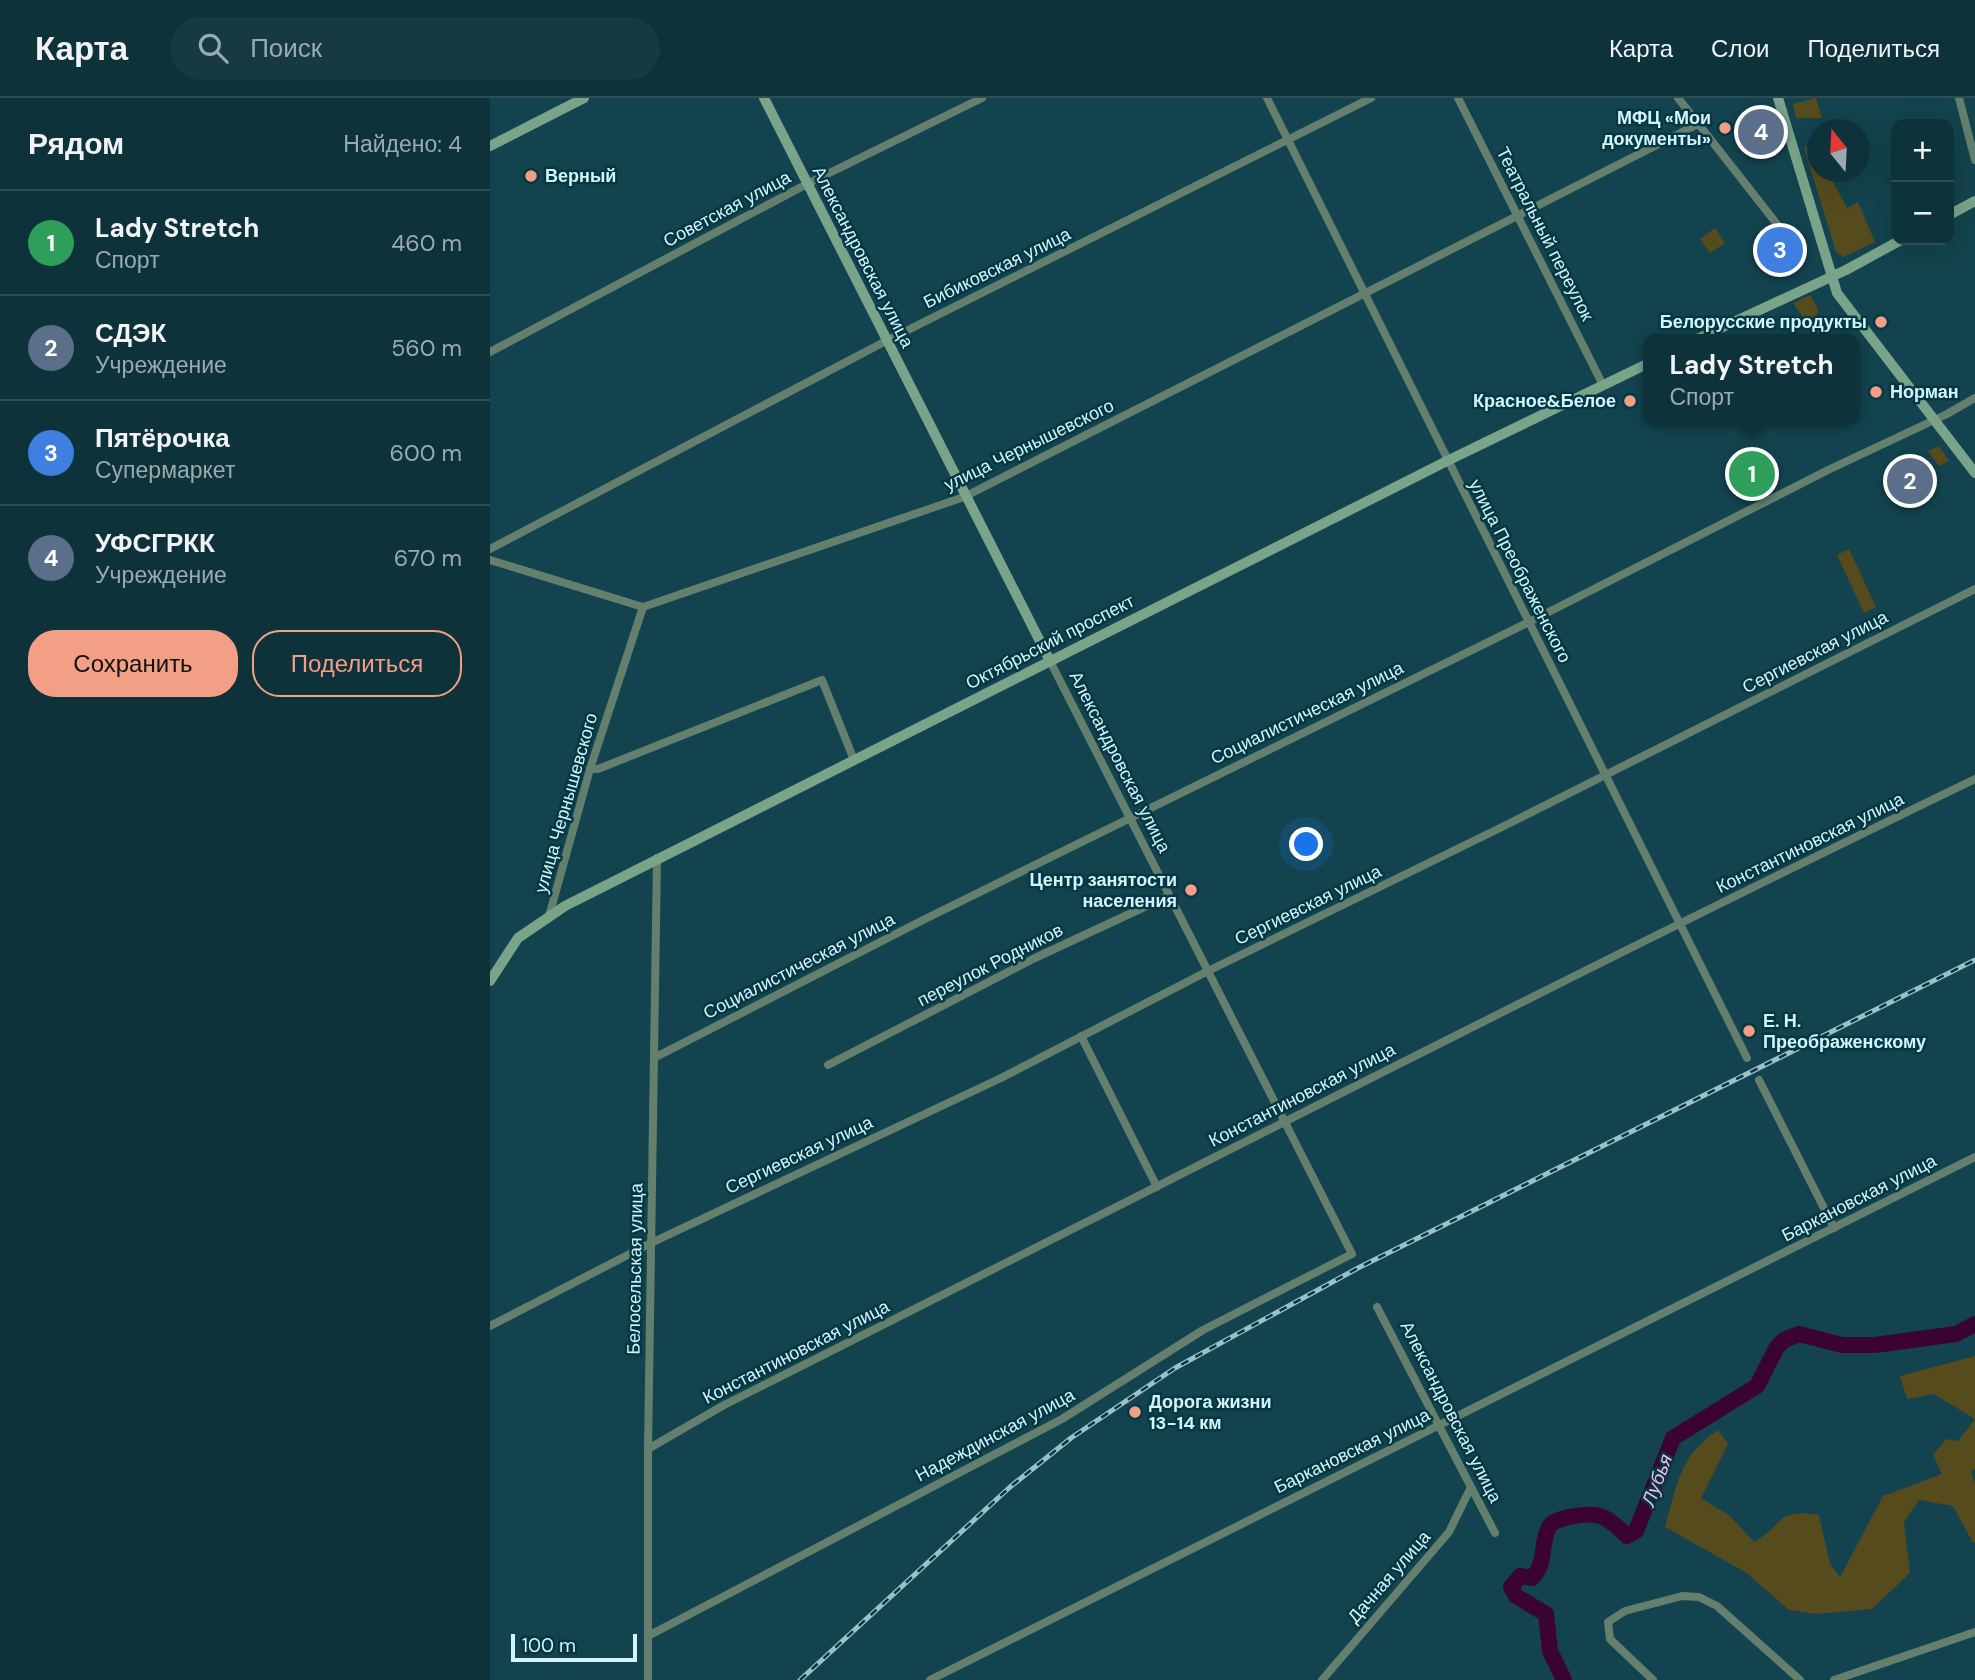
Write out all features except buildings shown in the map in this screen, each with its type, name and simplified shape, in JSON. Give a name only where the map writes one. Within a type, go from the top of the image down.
[{"type":"street","points":[[490,146],[584,98]]},
{"type":"street","name":"Александровская улица","points":[[764,98],[964,497],[1283,1124],[1352,1254]]},
{"type":"street","name":"Советская улица","points":[[490,352],[807,184],[982,98]]},
{"type":"street","name":"улица Преображенского","points":[[1266,98],[1746,1058]]},
{"type":"street","name":"Бибиковская улица","points":[[490,549],[886,341],[1371,98]]},
{"type":"street","name":"Театральный переулок","points":[[1458,98],[1603,385]]},
{"type":"street","points":[[1678,98],[1780,228]]},
{"type":"street","points":[[1778,98],[1830,276],[1846,308],[1975,472]]},
{"type":"street","points":[[1959,98],[1975,160]]},
{"type":"street","name":"улица Чернышевского","points":[[549,916],[590,769],[643,607],[964,497],[1698,124]]},
{"type":"street","points":[[1954,212],[1975,201]]},
{"type":"street","points":[[1708,334],[1891,245]]},
{"type":"street","name":"Октябрьский проспект","points":[[490,981],[518,938],[549,916],[657,858],[1447,461],[1643,366]]},
{"type":"street","name":"Социалистическая улица","points":[[654,1058],[1975,398]]},
{"type":"street","points":[[490,559],[643,607]]},
{"type":"street","name":"Сергиевская улица","points":[[490,1325],[651,1242],[1001,1078],[1206,972],[1606,776],[1975,589]]},
{"type":"street","points":[[590,769],[598,769],[822,680],[854,760]]},
{"type":"street","name":"Константиновская улица","points":[[648,1449],[724,1405],[1283,1124],[1438,1042],[1975,779]]},
{"type":"street","name":"Белосельская улица","points":[[648,1680],[648,1449],[657,858]]},
{"type":"street","name":"переулок Родников","points":[[828,1065],[1035,958],[1168,896]]},
{"type":"street","points":[[1081,1036],[1157,1187]]},
{"type":"street","points":[[1759,1080],[1834,1228]]},
{"type":"street","name":"Баркановская улица","points":[[930,1680],[1975,1157]]},
{"type":"street","name":"Надеждинская улица","points":[[649,1636],[1062,1419],[1203,1330],[1352,1254]]},
{"type":"street","name":"Александровская улица","points":[[1377,1307],[1495,1533]]},
{"type":"street","name":"Дачная улица","points":[[1322,1680],[1449,1532],[1470,1489]]},
{"type":"street","points":[[1653,1680],[1615,1645],[1608,1634],[1607,1626],[1610,1619],[1619,1613],[1682,1596],[1699,1597],[1717,1606],[1800,1680]]},
{"type":"street","points":[[1834,1680],[1975,1632]]},
{"type":"shaded area","points":[[1816,98],[1822,118],[1796,118],[1793,104]]},
{"type":"shaded area","points":[[1815,182],[1833,182],[1847,208],[1858,202],[1875,242],[1843,257],[1836,252]]},
{"type":"shaded area","points":[[1715,228],[1725,243],[1710,253],[1700,239]]},
{"type":"shaded area","points":[[1810,295],[1818,309],[1815,324],[1822,334],[1815,334],[1793,303]]},
{"type":"shaded area","points":[[1939,446],[1949,461],[1939,466],[1928,451]]},
{"type":"shaded area","points":[[1849,549],[1876,607],[1864,613],[1837,555]]},
{"type":"shaded area","points":[[1975,1356],[1975,1419],[1934,1394],[1907,1399],[1900,1376]]},
{"type":"shaded area","points":[[1975,1419],[1975,1469],[1971,1471],[1975,1483],[1975,1542],[1973,1543],[1953,1506],[1919,1500],[1904,1522],[1910,1573],[1872,1609],[1817,1614],[1789,1610],[1745,1572],[1665,1527],[1681,1472],[1687,1461],[1705,1440],[1718,1430],[1728,1444],[1701,1498],[1730,1516],[1754,1542],[1788,1516],[1805,1513],[1819,1515],[1830,1564],[1840,1577],[1883,1496],[1942,1474],[1933,1455],[1946,1439],[1958,1441]]},
{"type":"waterway","name":"Лубья","points":[[1564,1680],[1550,1651],[1546,1614],[1516,1596],[1511,1587],[1520,1576],[1532,1578],[1537,1572],[1542,1560],[1546,1533],[1553,1523],[1587,1514],[1607,1519],[1627,1536],[1636,1531],[1673,1438],[1757,1386],[1777,1347],[1784,1340],[1799,1334],[1842,1345],[1875,1345],[1956,1334],[1975,1324]]},
{"type":"railway","points":[[800,1680],[1010,1487],[1071,1438],[1175,1368],[1358,1268],[1975,960]]},
{"type":"place","name":"МФЦ «Мои документы»","points":[[1725,128]]},
{"type":"place","name":"УФСГРКК","points":[[1761,132]]},
{"type":"place","name":"Верный","points":[[531,176]]},
{"type":"place","name":"Пятёрочка","points":[[1780,250]]},
{"type":"place","name":"Белорусские продукты","points":[[1881,322]]},
{"type":"place","name":"Норман","points":[[1876,392]]},
{"type":"place","name":"Красное&Белое","points":[[1630,401]]},
{"type":"place","name":"Lady Stretch","points":[[1752,474]]},
{"type":"place","name":"СДЭК","points":[[1910,481]]},
{"type":"place","name":"Центр занятости населения","points":[[1191,890]]},
{"type":"place","name":"Е. Н. Преображенскому","points":[[1749,1031]]},
{"type":"place","name":"Дорога жизни 13-14 км","points":[[1135,1412]]}]
